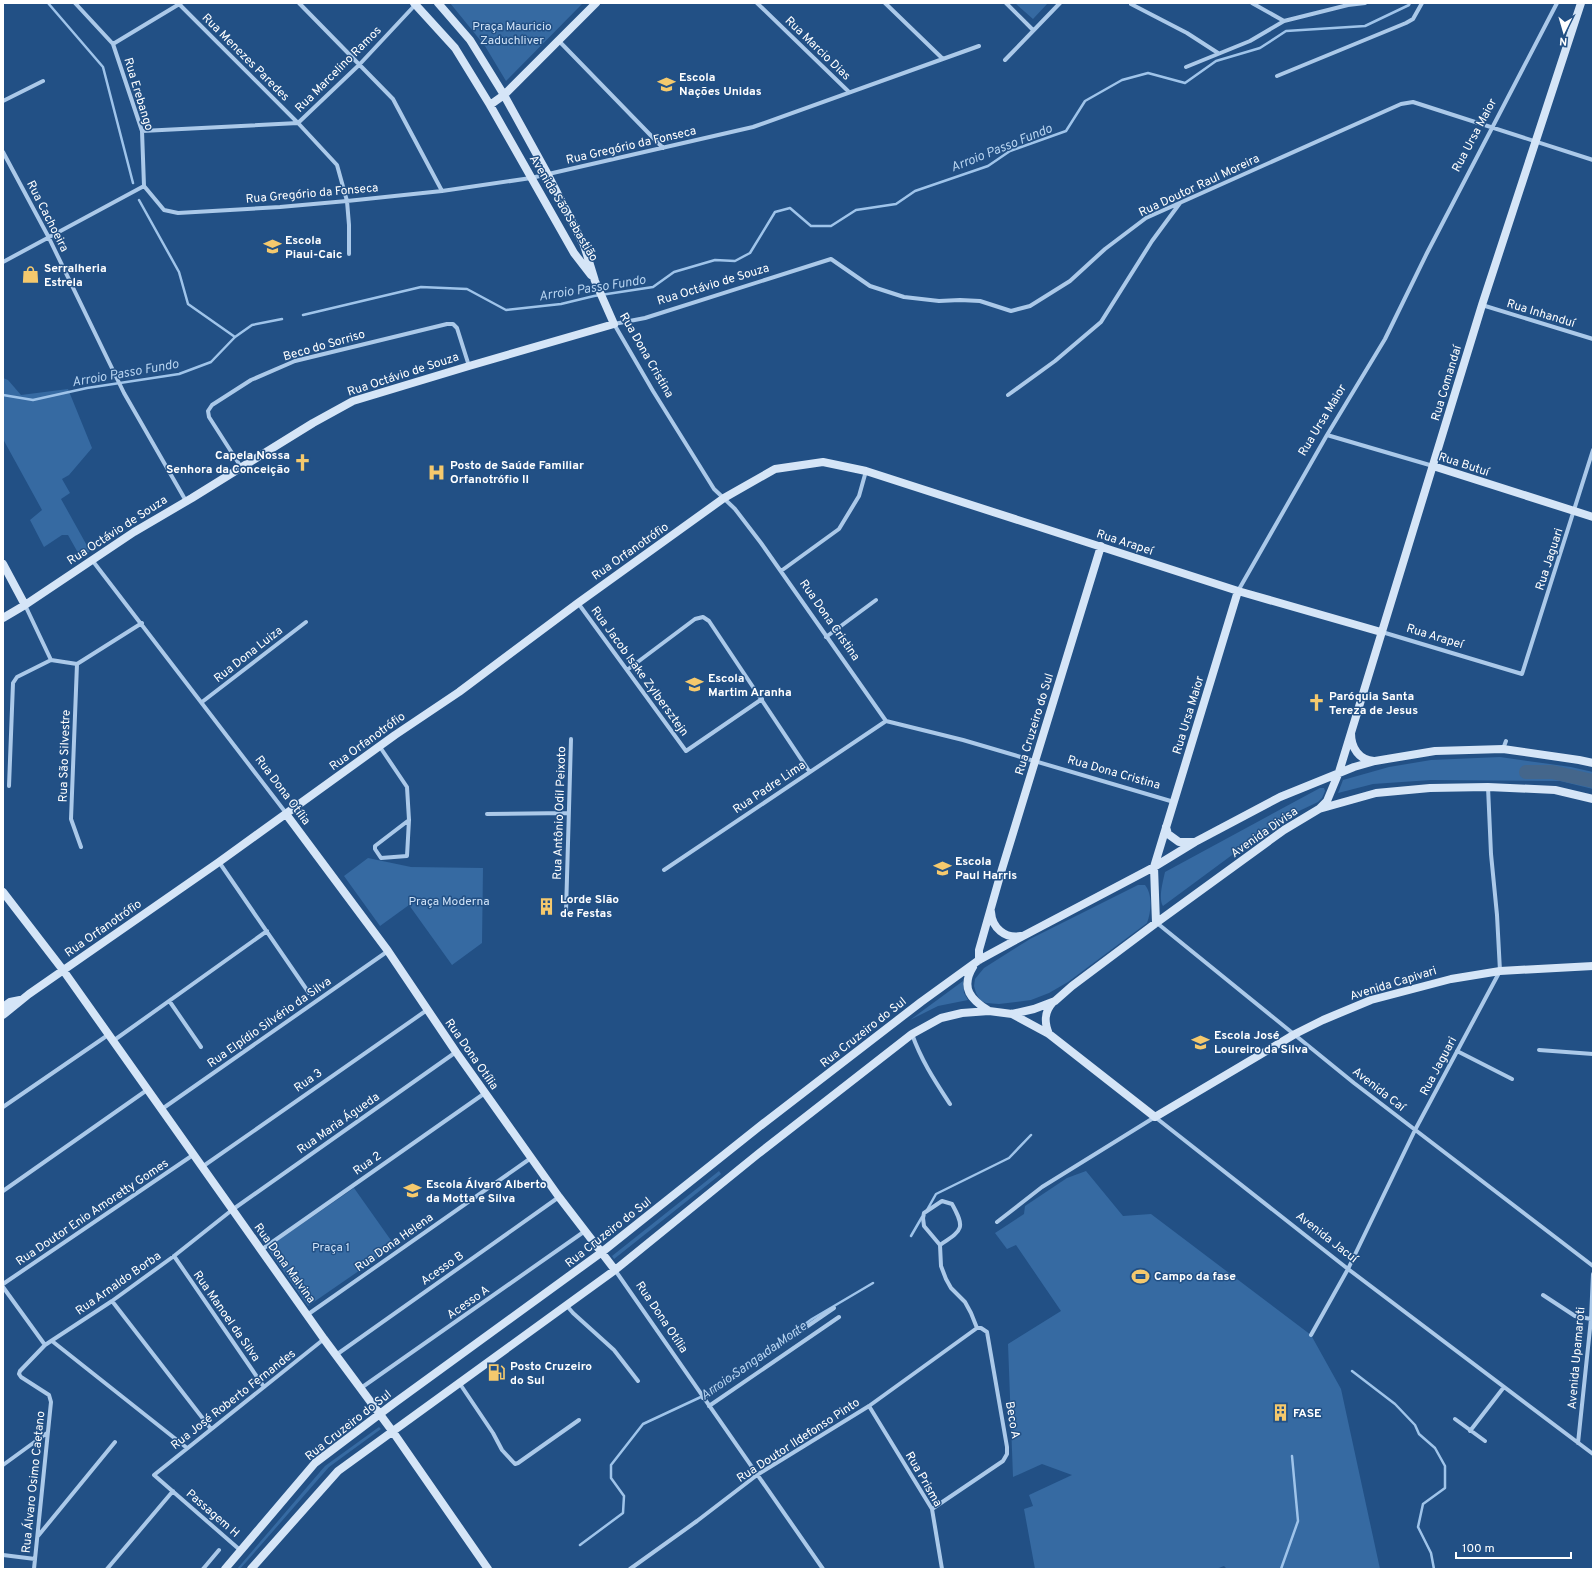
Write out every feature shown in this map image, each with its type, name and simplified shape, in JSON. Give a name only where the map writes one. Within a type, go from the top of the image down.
[{"type":"street","name":"Rua Erebango","points":[[75,3],[113,44],[142,131],[144,186]]},
{"type":"street","points":[[299,3],[393,100],[442,191]]},
{"type":"street","name":"Rua Marcelino Ramos","points":[[142,131],[298,123],[359,65],[416,3]]},
{"type":"street","name":"Avenida São Sebastião","points":[[416,3],[455,48],[490,105],[574,253],[595,281]]},
{"type":"street","name":"Avenida São Sebastião","points":[[438,3],[470,40],[504,95],[584,245],[595,281]]},
{"type":"street","points":[[490,105],[504,95],[557,40],[596,3]]},
{"type":"street","name":"Rua Marcio Dias","points":[[757,3],[849,92]]},
{"type":"street","points":[[885,3],[944,59]]},
{"type":"street","points":[[1006,3],[1033,30]]},
{"type":"street","points":[[1005,60],[1060,3]]},
{"type":"street","points":[[1252,3],[1284,21]]},
{"type":"street","points":[[1186,67],[1250,41],[1284,21],[1348,5],[1365,3]]},
{"type":"street","points":[[1277,76],[1406,23],[1413,19],[1422,3]]},
{"type":"street","name":"Rua Ursa Maior","points":[[1156,922],[1154,867],[1238,591],[1327,435],[1385,338],[1423,259],[1557,3]]},
{"type":"street","name":"Rua Comandaí","points":[[1318,810],[1327,801],[1338,772],[1482,305],[1581,3]]},
{"type":"street","points":[[113,44],[179,4]]},
{"type":"street","name":"Rua Menezes Paredes","points":[[179,4],[298,123],[337,165],[347,201],[349,254]]},
{"type":"street","points":[[1131,4],[1187,33],[1218,53]]},
{"type":"street","points":[[557,40],[663,148]]},
{"type":"street","name":"Rua Gregório da Fonseca","points":[[144,186],[164,210],[178,213],[280,207],[347,201],[442,191],[531,178],[753,127],[979,46]]},
{"type":"street","points":[[3,101],[43,81]]},
{"type":"street","name":"Rua Doutor Raul Moreira","points":[[831,260],[870,286],[904,297],[939,301],[980,301],[1011,311],[1030,306],[1070,280],[1105,249],[1146,218],[1181,201],[1201,194],[1401,104],[1413,102],[1593,160]]},
{"type":"street","name":"Rua Cachoeira","points":[[3,152],[48,236],[124,393],[186,501]]},
{"type":"street","points":[[3,262],[48,236],[144,186]]},
{"type":"street","points":[[1008,395],[1054,361],[1102,322],[1152,241],[1181,201]]},
{"type":"street","name":"Rua Octávio de Souza","points":[[3,618],[145,525],[313,423],[353,401],[614,324],[645,318],[831,260]]},
{"type":"street","name":"Rua Dona Cristina","points":[[595,281],[614,324],[653,391],[714,489],[735,509],[781,571],[886,721],[963,740],[1174,802]]},
{"type":"street","name":"Rua Inhanduí","points":[[1482,305],[1593,339]]},
{"type":"street","name":"Beco do Sorriso","points":[[241,467],[209,417],[208,411],[212,405],[251,380],[300,360],[447,324],[453,324],[457,328],[469,366]]},
{"type":"street","name":"Rua Butuí","points":[[1327,435],[1433,466],[1593,517]]},
{"type":"street","name":"Rua Jaguari","points":[[1522,674],[1575,512],[1593,450]]},
{"type":"street","name":"Rua Arapeí","points":[[724,498],[775,469],[823,462],[866,471],[1238,591],[1522,674]]},
{"type":"street","points":[[781,571],[839,529],[859,496],[866,471]]},
{"type":"street","name":"Rua Orfanotrófio","points":[[3,1015],[63,970],[219,862],[380,748],[395,735],[459,692],[578,603],[724,498]]},
{"type":"street","name":"Rua Cruzeiro do Sul","points":[[225,1569],[315,1463],[602,1252],[764,1123],[979,960],[979,950],[990,909],[1101,546]]},
{"type":"street","name":"Rua Dona Otília","points":[[92,560],[202,702],[388,951],[484,1093],[559,1197],[615,1270],[823,1569]]},
{"type":"street","points":[[3,564],[25,605],[51,660]]},
{"type":"street","points":[[826,637],[876,600]]},
{"type":"street","name":"Rua Jacob Isake Zylbersztejn","points":[[578,603],[686,751],[762,699]]},
{"type":"street","points":[[627,670],[695,619],[703,617],[709,620],[809,771]]},
{"type":"street","name":"Rua Dona Luiza","points":[[202,702],[306,622]]},
{"type":"street","points":[[9,786],[13,683],[17,677],[51,660],[77,664],[142,623]]},
{"type":"street","name":"Rua São Silvestre","points":[[77,664],[71,819],[81,847]]},
{"type":"street","name":"Rua Padre Lima","points":[[664,870],[809,771],[886,721]]},
{"type":"street","points":[[1351,731],[1351,739],[1354,748],[1359,755],[1375,761]]},
{"type":"street","name":"Rua Antônio Odil Peixoto","points":[[566,912],[571,739]]},
{"type":"street","name":"Avenida Divisa","points":[[979,960],[1154,867],[1195,842],[1280,797],[1338,772],[1375,761],[1436,751],[1505,745],[1593,763]]},
{"type":"street","points":[[380,748],[407,787],[409,820],[407,856],[381,858],[375,849],[375,846],[409,820]]},
{"type":"street","points":[[1488,787],[1491,854],[1498,915],[1500,971]]},
{"type":"street","name":"Avenida Divisa","points":[[989,1011],[1012,1014],[1034,1009],[1054,1001],[1156,922],[1184,904],[1284,830],[1318,810],[1376,793],[1430,788],[1488,787],[1555,790],[1593,799]]},
{"type":"street","points":[[487,814],[568,813]]},
{"type":"street","points":[[1166,826],[1168,834],[1176,840],[1187,843],[1195,842]]},
{"type":"street","points":[[219,862],[309,993]]},
{"type":"street","name":"Rua Dona Malvina","points":[[3,892],[63,970],[324,1340],[393,1432],[488,1569]]},
{"type":"street","points":[[990,909],[994,925],[999,931],[1005,935],[1015,937],[1023,936]]},
{"type":"street","name":"Avenida Caí","points":[[1156,922],[1415,1130],[1593,1266]]},
{"type":"street","points":[[3,1107],[170,1002],[267,931]]},
{"type":"street","name":"Rua Elpídio Silvério da Silva","points":[[161,1110],[388,951]]},
{"type":"street","points":[[979,960],[969,974],[967,983],[969,992],[973,999],[989,1011]]},
{"type":"street","name":"Avenida Capivari","points":[[997,1222],[1042,1188],[1074,1167],[1295,1034],[1323,1020],[1372,1000],[1451,979],[1500,971],[1593,966]]},
{"type":"street","name":"Rua Jaguari","points":[[1311,1335],[1348,1269],[1415,1130],[1500,971]]},
{"type":"street","name":"Rua Orfanotrófio","points":[[3,1007],[10,1002],[21,1000]]},
{"type":"street","points":[[1049,1034],[1046,1025],[1046,1012],[1054,1001]]},
{"type":"street","points":[[170,1002],[202,1048]]},
{"type":"street","name":"Rua 3","points":[[201,1167],[427,1010]]},
{"type":"street","points":[[252,1569],[338,1471],[460,1384],[615,1270],[758,1154],[912,1034],[941,1018],[962,1013],[989,1011]]},
{"type":"street","name":"Avenida Jacuí","points":[[1012,1014],[1049,1034],[1348,1269],[1593,1454]]},
{"type":"street","points":[[912,1034],[920,1055],[950,1104]]},
{"type":"street","points":[[1539,1050],[1593,1054]]},
{"type":"street","points":[[1457,1051],[1512,1079]]},
{"type":"street","name":"Rua Maria Águeda","points":[[232,1210],[456,1052]]},
{"type":"street","points":[[3,1192],[147,1090]]},
{"type":"street","name":"Rua 2","points":[[261,1250],[484,1093]]},
{"type":"street","name":"Rua Doutor Enio Amoretty Gomes","points":[[3,1286],[193,1155]]},
{"type":"street","name":"Rua Dona Helena","points":[[307,1315],[531,1158]]},
{"type":"street","name":"Acesso B","points":[[336,1355],[559,1197]]},
{"type":"street","points":[[940,1245],[958,1233],[960,1226],[960,1219],[952,1204],[942,1200],[924,1213],[922,1218],[924,1226],[940,1245],[941,1266],[951,1288],[965,1302],[971,1312],[977,1328]]},
{"type":"street","name":"Rua Arnaldo Borba","points":[[51,1398],[19,1374],[45,1345],[112,1301],[174,1256],[232,1210]]},
{"type":"street","name":"Acesso A","points":[[361,1388],[586,1231]]},
{"type":"street","name":"Rua Manoel da Silva","points":[[174,1256],[264,1387]]},
{"type":"street","name":"Avenida Upamaroti","points":[[1578,1443],[1591,1319],[1593,1274]]},
{"type":"street","points":[[3,1286],[45,1345]]},
{"type":"street","points":[[1543,1294],[1575,1316],[1591,1319]]},
{"type":"street","points":[[112,1301],[211,1429]]},
{"type":"street","points":[[567,1306],[614,1350],[638,1382]]},
{"type":"street","points":[[703,1398],[834,1308]]},
{"type":"street","points":[[709,1406],[839,1317]]},
{"type":"street","name":"Rua Doutor Ildefonso Pinto","points":[[630,1569],[697,1521],[757,1475],[869,1406],[977,1328]]},
{"type":"street","name":"Beco A","points":[[932,1509],[993,1469],[1003,1461],[1007,1454],[987,1332],[981,1328],[977,1328]]},
{"type":"street","name":"Rua José Roberto Fernandes","points":[[154,1475],[324,1340]]},
{"type":"street","points":[[52,1341],[187,1448]]},
{"type":"street","points":[[460,1384],[493,1433],[502,1450],[515,1464],[579,1420]]},
{"type":"street","points":[[1470,1431],[1504,1387]]},
{"type":"street","name":"Rua Álvaro Osimo Caetano","points":[[34,1569],[51,1398]]},
{"type":"street","name":"Rua Prisma","points":[[869,1406],[932,1509],[942,1569]]},
{"type":"street","points":[[1455,1419],[1484,1441]]},
{"type":"street","points":[[3,1465],[47,1433]]},
{"type":"street","points":[[37,1537],[115,1442]]},
{"type":"street","name":"Passagem H","points":[[154,1475],[240,1550]]},
{"type":"street","points":[[107,1569],[173,1491]]},
{"type":"street","points":[[203,1569],[219,1550]]},
{"type":"street","points":[[3,1555],[35,1559]]},
{"type":"green space","name":"Praça Mauricio Zaduchliver","points":[[450,3],[583,3],[506,81],[485,46]]},
{"type":"green space","points":[[1015,3],[1048,3],[1033,19]]},
{"type":"green space","points":[[3,378],[8,380],[21,395],[68,389],[92,448],[69,475],[62,479],[70,493],[61,499],[90,551],[81,558],[68,535],[62,535],[44,547],[30,520],[42,510],[3,439]]},
{"type":"green space","points":[[1500,757],[1571,767],[1593,772],[1593,777],[1554,768],[1524,768],[1525,775],[1550,775],[1593,786],[1593,789],[1560,781],[1431,780],[1373,784],[1338,793],[1343,780],[1389,767],[1431,760]]},
{"type":"green space","points":[[1320,788],[1324,788],[1325,791],[1322,798],[1318,802],[1278,821],[1163,906],[1161,895],[1165,872]]},
{"type":"green space","name":"Praça Moderna","points":[[368,858],[411,867],[483,868],[482,943],[452,965],[409,905],[380,926],[344,876]]},
{"type":"green space","points":[[1138,885],[1145,885],[1148,889],[1150,914],[1147,923],[1068,982],[1049,993],[1031,1000],[999,1004],[986,1003],[980,1000],[974,986],[975,979],[984,968],[1030,939]]},
{"type":"green space","points":[[963,981],[964,993],[968,1000],[938,1006],[910,1020]]},
{"type":"green space","points":[[719,1171],[721,1174],[614,1259],[612,1256]]},
{"type":"green space","points":[[1086,1171],[1123,1216],[1151,1214],[1311,1335],[1341,1389],[1380,1569],[1227,1569],[1224,1566],[1216,1569],[1035,1569],[1024,1509],[1033,1506],[1029,1495],[1072,1475],[1042,1464],[1013,1477],[1008,1344],[1061,1311],[1016,1245],[1007,1249],[995,1233],[1024,1214],[1025,1206],[1067,1178]]},
{"type":"green space","name":"Praça 1","points":[[354,1188],[395,1246],[308,1306],[267,1248]]},
{"type":"green space","points":[[379,1427],[381,1429],[329,1467],[240,1569],[237,1569],[325,1466]]},
{"type":"waterway","points":[[48,3],[103,67],[133,183]]},
{"type":"waterway","name":"Arroio Passo Fundo","points":[[303,315],[421,287],[467,289],[506,310],[561,304],[594,296],[653,287],[674,272],[715,260],[735,261],[750,253],[775,212],[790,208],[811,226],[831,226],[856,210],[896,204],[915,191],[988,166],[1010,151],[1066,131],[1085,101],[1122,80],[1148,73],[1185,83],[1216,61],[1260,48],[1286,31],[1365,26],[1409,5],[1410,3]]},
{"type":"waterway","points":[[139,200],[179,272],[188,304],[235,337]]},
{"type":"waterway","name":"Arroio Passo Fundo","points":[[3,395],[33,400],[87,388],[179,374],[211,362],[235,337],[252,325],[282,319]]},
{"type":"waterway","name":"Arroio Sanga da Morte","points":[[1526,772],[1552,772],[1593,781]]},
{"type":"waterway","name":"Arroio Sanga da Morte","points":[[927,1210],[936,1194],[1009,1158],[1031,1135]]},
{"type":"waterway","name":"Arroio Sanga da Morte","points":[[911,1236],[922,1217]]},
{"type":"waterway","name":"Arroio Sanga da Morte","points":[[744,1368],[812,1319],[873,1283]]},
{"type":"waterway","points":[[1352,1371],[1395,1404],[1415,1425],[1419,1434],[1435,1448],[1445,1466],[1445,1488],[1423,1504],[1418,1527],[1431,1553],[1434,1569]]},
{"type":"waterway","name":"Arroio Sanga da Morte","points":[[580,1545],[623,1513],[624,1496],[611,1478],[611,1465],[643,1424],[703,1396]]},
{"type":"waterway","points":[[1281,1569],[1298,1521],[1292,1456]]},
{"type":"place","name":"Escola Nações Unidas","points":[[666,84]]},
{"type":"place","name":"Escola Piaui-Caic","points":[[272,247]]},
{"type":"place","name":"Serralheria Estrela","points":[[31,275]]},
{"type":"place","name":"Capela Nossa Senhora da Conceição","points":[[303,462]]},
{"type":"place","name":"Posto de Saúde Familiar Orfanotrófio II","points":[[437,472]]},
{"type":"place","name":"Escola Martim Aranha","points":[[695,685]]},
{"type":"place","name":"Paróquia Santa Tereza de Jesus","points":[[1316,703]]},
{"type":"place","name":"Escola Paul Harris","points":[[942,868]]},
{"type":"place","name":"Lorde Slão de Festas","points":[[547,906]]},
{"type":"place","name":"Escola José Loureiro da Silva","points":[[1201,1042]]},
{"type":"place","name":"Escola Álvaro Alberto da Motta e Silva","points":[[413,1191]]},
{"type":"place","name":"Campo da fase","points":[[1141,1276]]},
{"type":"place","name":"Posto Cruzeiro do Sul","points":[[497,1373]]},
{"type":"place","name":"FASE","points":[[1280,1413]]}]
